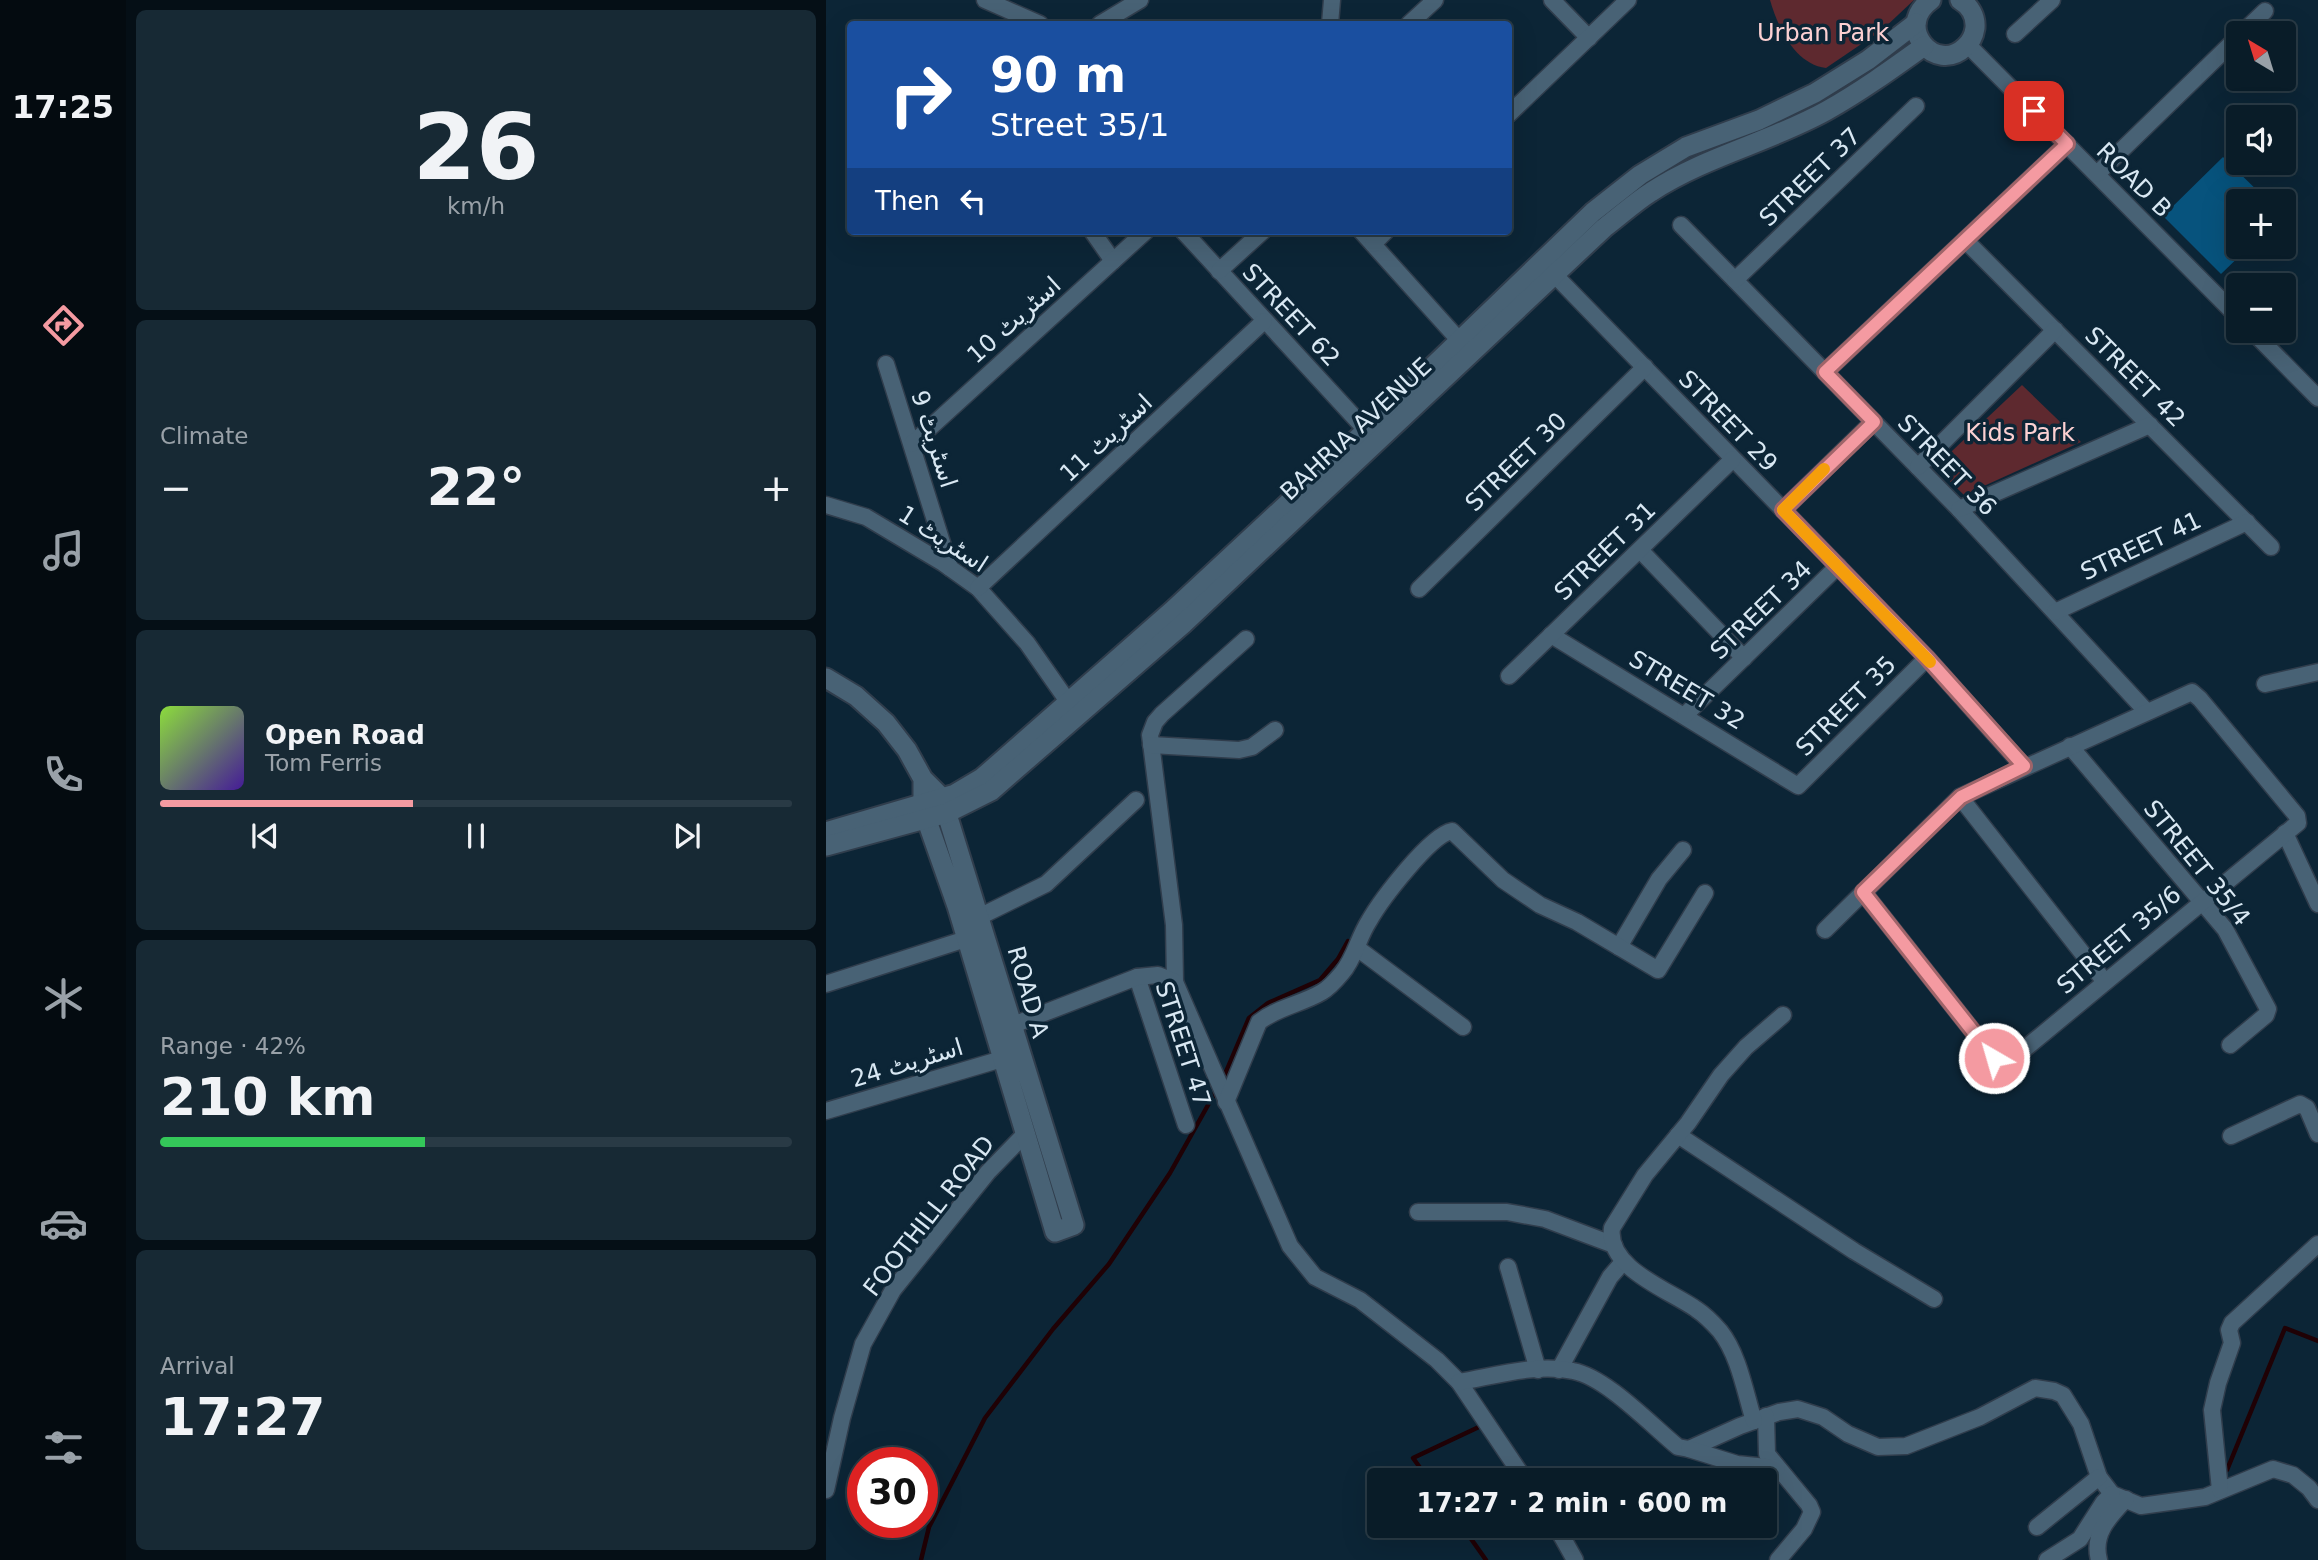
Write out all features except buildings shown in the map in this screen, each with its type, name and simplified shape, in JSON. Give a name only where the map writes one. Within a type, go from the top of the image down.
[{"type":"street","points":[[985,0],[1033,21]]},
{"type":"street","points":[[1105,21],[1140,0]]},
{"type":"street","points":[[1330,21],[1332,0]]},
{"type":"street","points":[[1412,21],[1435,0]]},
{"type":"street","points":[[1552,0],[1589,38]]},
{"type":"street","points":[[1512,111],[1629,0]]},
{"type":"street","name":"BAHRIA AVENUE","points":[[826,832],[925,811],[991,791],[1183,624],[1549,268],[1593,212],[1640,175],[1686,147],[1759,120],[1815,93],[1868,60],[1916,23],[1922,7],[1931,0]]},
{"type":"street","points":[[2015,34],[2052,0]]},
{"type":"street","points":[[1916,23],[1919,39],[1932,52],[1941,55],[1961,51],[1968,45],[1975,27],[1968,3]]},
{"type":"street","points":[[2255,21],[2265,11]]},
{"type":"street","name":"ROAD B","points":[[1968,45],[2226,305]]},
{"type":"street","name":"BAHRIA AVENUE","points":[[945,806],[956,794],[982,778],[1069,703],[1172,611],[1460,340],[1549,268],[1652,191],[1825,111],[1880,78],[1924,46]]},
{"type":"street","points":[[2097,174],[2226,49]]},
{"type":"street","name":"STREET 37","points":[[1735,280],[1916,106]]},
{"type":"street","points":[[1825,372],[2067,144]]},
{"type":"street","name":"STREET 36","points":[[1681,225],[1959,509],[2147,712]]},
{"type":"street","points":[[1096,235],[1113,261]]},
{"type":"street","name":"اسٹریٹ 10","points":[[912,444],[1142,235]]},
{"type":"street","name":"STREET 62","points":[[1187,235],[1366,430]]},
{"type":"street","points":[[1219,271],[1259,235]]},
{"type":"street","points":[[1365,235],[1460,340]]},
{"type":"street","points":[[1373,244],[1382,235]]},
{"type":"street","name":"STREET 42","points":[[1965,240],[2271,547]]},
{"type":"street","name":"STREET 29","points":[[1549,268],[1927,658],[2024,766]]},
{"type":"street","name":"اسٹریٹ 11","points":[[978,588],[1264,321]]},
{"type":"street","points":[[1917,467],[2054,330]]},
{"type":"street","points":[[2264,343],[2318,398]]},
{"type":"street","name":"اسٹریٹ 9","points":[[886,364],[950,568]]},
{"type":"street","name":"STREET 30","points":[[1419,589],[1645,367]]},
{"type":"street","points":[[1783,510],[1874,422]]},
{"type":"street","points":[[1959,509],[2150,425]]},
{"type":"street","name":"STREET 31","points":[[1508,676],[1733,458]]},
{"type":"street","name":"اسٹریٹ 1","points":[[826,505],[866,516],[978,588],[1027,643],[1069,703]]},
{"type":"street","name":"STREET 41","points":[[2055,612],[2247,522]]},
{"type":"street","points":[[1640,550],[1744,658]]},
{"type":"street","name":"STREET 34","points":[[1685,715],[1838,566]]},
{"type":"street","name":"STREET 32","points":[[1551,635],[1798,786]]},
{"type":"street","points":[[1246,639],[1162,714],[1155,722],[1150,735],[1174,925],[1175,982],[1290,1246],[1315,1277],[1360,1300],[1437,1360],[1459,1382],[1517,1468]]},
{"type":"street","name":"STREET 35","points":[[1798,786],[1927,658]]},
{"type":"street","points":[[2266,684],[2318,672]]},
{"type":"street","name":"ROAD A","points":[[826,678],[856,696],[886,723],[907,750],[923,779],[945,806],[981,916],[1003,1029],[1002,1059],[1055,1232],[1074,1225],[1003,1029],[966,939],[925,811],[923,779]]},
{"type":"street","points":[[1825,930],[1961,797],[2024,766],[2192,692],[2297,816],[2291,828],[2318,904]]},
{"type":"street","points":[[1151,745],[1239,750],[1252,747],[1275,730]]},
{"type":"street","name":"STREET 35/4","points":[[2070,746],[2225,929],[2268,1009],[2266,1015],[2230,1045]]},
{"type":"street","points":[[1961,797],[2105,982]]},
{"type":"street","points":[[981,916],[1046,884],[1136,800]]},
{"type":"street","name":"BAHRIA AVENUE","points":[[826,846],[925,811]]},
{"type":"street","name":"STREET 35/6","points":[[1863,892],[1994,1058],[2000,1062],[2010,1061],[2291,828]]},
{"type":"street","points":[[1224,1098],[1259,1022],[1270,1013],[1323,992],[1343,972],[1368,922],[1395,884],[1434,842],[1448,831],[1452,831],[1503,880],[1539,905],[1577,922],[1658,970],[1705,893]]},
{"type":"street","points":[[1619,947],[1659,879],[1683,850]]},
{"type":"street","points":[[826,984],[966,939]]},
{"type":"street","points":[[1357,948],[1463,1027]]},
{"type":"street","points":[[1003,1029],[1137,977],[1158,975],[1175,982]]},
{"type":"street","name":"STREET 47","points":[[1137,977],[1186,1125]]},
{"type":"street","points":[[1778,1560],[1804,1529],[1812,1512],[1810,1505],[1767,1454],[1760,1418],[1730,1347],[1718,1329],[1698,1310],[1623,1262],[1611,1235],[1612,1228],[1645,1175],[1721,1075],[1746,1047],[1783,1015]]},
{"type":"street","name":"اسٹریٹ 24","points":[[826,1111],[1002,1059]]},
{"type":"street","points":[[2231,1136],[2300,1104],[2307,1108],[2318,1134]]},
{"type":"street","name":"FOOTHILL ROAD","points":[[826,1490],[842,1418],[863,1344],[893,1290],[988,1172],[1025,1134]]},
{"type":"street","points":[[1678,1135],[1854,1251],[1934,1298]]},
{"type":"street","points":[[1418,1212],[1507,1212],[1545,1219],[1614,1245]]},
{"type":"street","points":[[2220,1490],[2212,1410],[2232,1343],[2229,1330],[2232,1323],[2318,1244]]},
{"type":"street","points":[[1559,1370],[1610,1277],[1623,1262]]},
{"type":"street","points":[[1508,1267],[1538,1370]]},
{"type":"street","points":[[1459,1382],[1538,1370],[1573,1371],[1588,1376],[1619,1395],[1678,1447],[1737,1464],[1777,1468]]},
{"type":"street","points":[[1689,1449],[1760,1418],[1798,1409],[1823,1417],[1848,1434],[1878,1447],[1906,1446],[1980,1417],[2035,1388],[2042,1388],[2063,1395],[2081,1424],[2099,1478],[2119,1497],[2141,1506],[2205,1497],[2273,1469],[2293,1475],[2309,1488],[2318,1500]]},
{"type":"street","points":[[2037,1527],[2099,1478]]},
{"type":"street","points":[[2047,1560],[2080,1539],[2103,1503],[2119,1497]]},
{"type":"street","points":[[2099,1560],[2096,1551],[2098,1535],[2119,1497]]},
{"type":"street","points":[[1563,1538],[1575,1560]]},
{"type":"green space","name":"Urban Park","points":[[1770,0],[1914,0],[1882,30],[1826,68],[1805,60],[1789,43]]},
{"type":"green space","name":"Kids Park","points":[[2022,385],[2081,442],[1964,495],[1935,467]]},
{"type":"waterway","points":[[1223,1079],[1249,1018],[1268,1003],[1320,980],[1338,959],[1348,941]]},
{"type":"waterway","points":[[921,1560],[929,1527],[985,1418],[1053,1329],[1109,1264],[1170,1173],[1217,1089]]},
{"type":"waterway","points":[[2227,1470],[2285,1328],[2318,1341]]},
{"type":"waterway","points":[[1420,1468],[1413,1458],[1481,1426]]},
{"type":"waterway","points":[[1470,1538],[1486,1560]]},
{"type":"slow traffic","points":[[1824,469],[1783,510],[1930,662]]},
{"type":"route","points":[[1994,1058],[1863,892],[1961,797],[2024,766],[1927,658],[1783,510],[1874,422],[1825,372],[2067,144],[2034,111]]}]
